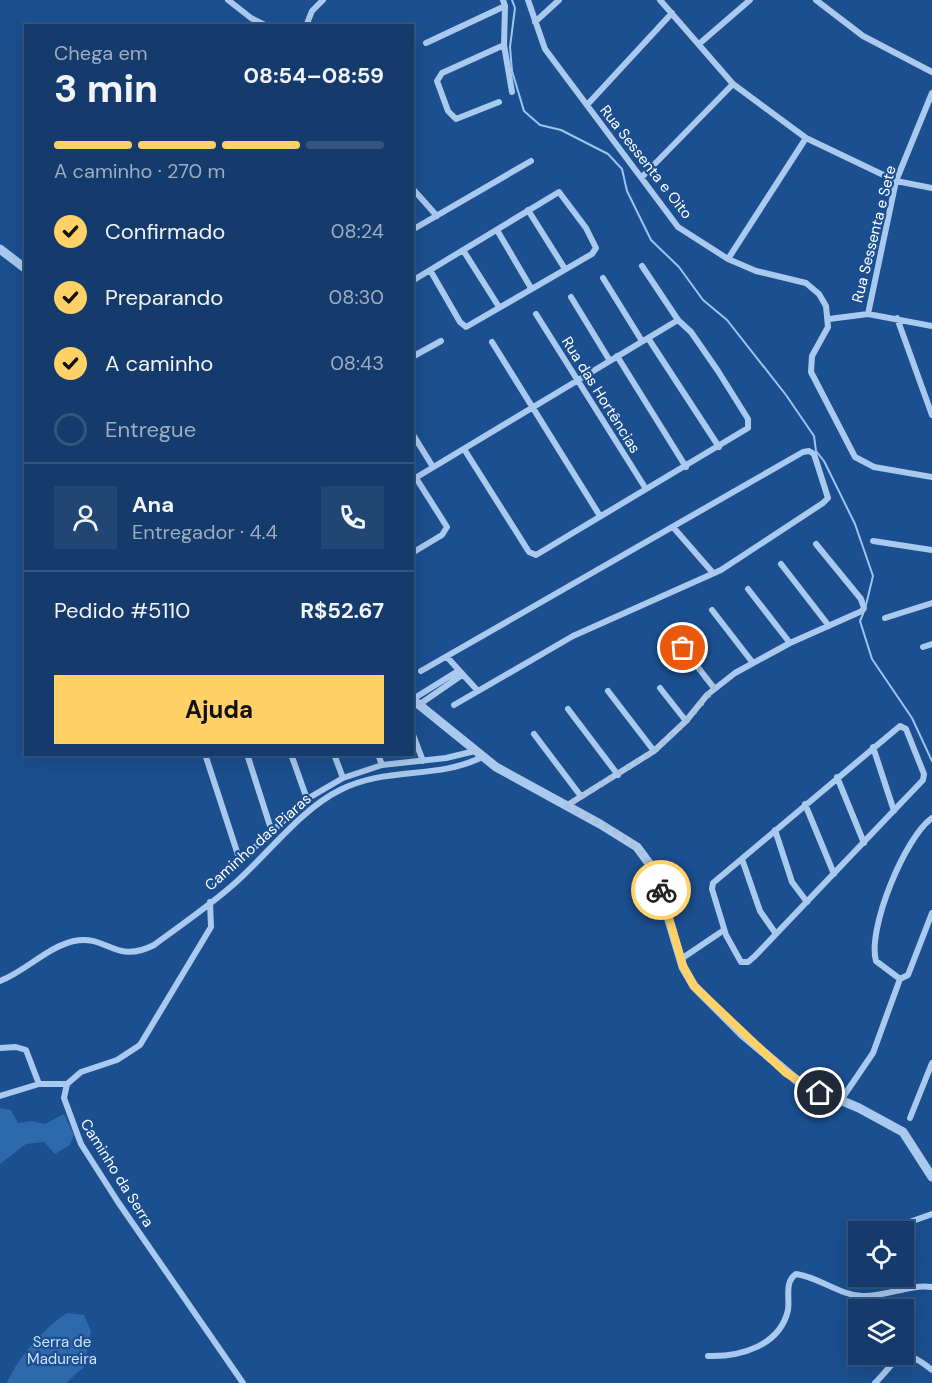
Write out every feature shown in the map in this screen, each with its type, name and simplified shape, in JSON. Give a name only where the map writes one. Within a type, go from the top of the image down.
[{"type":"street","points":[[228,0],[251,18],[263,24]]},
{"type":"street","points":[[307,24],[312,11],[323,0]]},
{"type":"street","name":"Rua Sessenta e Oito","points":[[528,0],[542,44],[678,226],[728,259],[756,271],[811,285],[823,299],[829,319]]},
{"type":"street","points":[[535,22],[559,0]]},
{"type":"street","points":[[660,0],[733,84],[806,138],[896,181],[932,188]]},
{"type":"street","points":[[699,44],[750,0]]},
{"type":"street","points":[[816,0],[863,36],[932,72]]},
{"type":"street","points":[[426,43],[505,2],[504,45],[512,92]]},
{"type":"street","points":[[587,105],[672,13]]},
{"type":"street","points":[[499,102],[456,119],[448,111],[437,81],[442,73],[504,45]]},
{"type":"street","points":[[642,177],[733,84]]},
{"type":"street","name":"Rua Sessenta e Sete","points":[[867,314],[896,181],[932,93]]},
{"type":"street","points":[[728,259],[806,138]]},
{"type":"street","points":[[414,229],[531,161]]},
{"type":"street","points":[[414,190],[437,216]]},
{"type":"street","points":[[414,280],[528,210],[561,193],[586,228],[596,250],[470,326],[464,326],[430,270]]},
{"type":"street","points":[[528,210],[565,269]]},
{"type":"street","points":[[497,230],[531,288]]},
{"type":"street","points":[[0,249],[24,267]]},
{"type":"street","points":[[463,250],[499,307]]},
{"type":"street","points":[[464,448],[533,555],[539,554],[748,428],[748,419],[691,332],[678,320],[642,266]]},
{"type":"street","points":[[603,278],[719,447]]},
{"type":"street","points":[[571,297],[610,361]]},
{"type":"street","name":"Rua das Hortências","points":[[536,314],[646,489]]},
{"type":"street","points":[[932,326],[867,314],[829,319],[828,327],[813,356],[810,368],[850,452],[859,461],[874,467],[932,477]]},
{"type":"street","points":[[897,318],[929,400],[932,415]]},
{"type":"street","points":[[414,552],[442,535],[447,527],[414,479],[678,320]]},
{"type":"street","points":[[414,356],[441,341]]},
{"type":"street","points":[[492,342],[600,516]]},
{"type":"street","points":[[617,356],[686,467]]},
{"type":"street","points":[[414,436],[432,467]]},
{"type":"street","points":[[421,671],[803,452],[809,451],[814,454],[827,491],[826,501],[714,573],[573,636],[454,705]]},
{"type":"street","points":[[673,527],[714,573]]},
{"type":"street","points":[[873,541],[932,550]]},
{"type":"street","points":[[566,806],[580,795],[618,775],[654,751],[686,721],[714,688],[753,663],[862,611],[864,604],[816,544]]},
{"type":"street","points":[[781,564],[829,626]]},
{"type":"street","points":[[748,589],[790,644]]},
{"type":"street","points":[[885,618],[932,603]]},
{"type":"street","points":[[712,610],[753,663]]},
{"type":"street","points":[[923,647],[932,644]]},
{"type":"street","points":[[683,648],[714,688]]},
{"type":"street","points":[[447,657],[477,690]]},
{"type":"street","points":[[460,673],[415,701],[478,754],[516,780],[628,840],[647,858],[656,875],[681,959],[694,986],[777,1065],[800,1083],[841,1100],[903,1132],[932,1177]]},
{"type":"street","points":[[660,688],[686,721]]},
{"type":"street","points":[[608,691],[654,751]]},
{"type":"street","points":[[568,710],[618,775]]},
{"type":"street","points":[[904,727],[924,774],[920,784],[755,956],[745,963],[741,962],[724,930],[712,887],[837,777],[893,730],[904,727]]},
{"type":"street","points":[[534,734],[580,795]]},
{"type":"street","points":[[414,737],[423,761]]},
{"type":"street","points":[[873,747],[894,811]]},
{"type":"street","points":[[215,884],[307,799],[343,778],[382,765],[478,754]]},
{"type":"street","name":"Caminho das Piaras","points":[[0,981],[72,942],[92,942],[125,954],[142,951],[154,945],[233,885],[316,806],[337,791],[394,773],[456,768],[478,754]]},
{"type":"street","points":[[206,756],[240,861]]},
{"type":"street","points":[[248,756],[272,832]]},
{"type":"street","points":[[292,756],[307,799]]},
{"type":"street","points":[[335,756],[343,778]]},
{"type":"street","points":[[379,756],[382,765]]},
{"type":"street","points":[[837,777],[864,843]]},
{"type":"street","points":[[805,804],[834,874]]},
{"type":"street","points":[[900,979],[876,962],[875,942],[899,866],[920,830],[932,818]]},
{"type":"street","points":[[775,830],[796,890],[807,902]]},
{"type":"street","points":[[742,859],[760,911],[776,934]]},
{"type":"street","points":[[0,1096],[39,1084],[67,1084],[81,1072],[117,1060],[140,1045],[211,927],[210,902]]},
{"type":"street","points":[[841,1100],[873,1053],[900,979],[909,975],[932,914]]},
{"type":"street","points":[[681,959],[724,930]]},
{"type":"street","points":[[0,1048],[16,1047],[26,1050],[39,1084]]},
{"type":"street","points":[[910,1118],[930,1077],[932,1063]]},
{"type":"street","name":"Caminho da Serra","points":[[67,1084],[65,1107],[81,1144],[118,1202],[243,1383]]},
{"type":"street","points":[[912,1221],[932,1214]]},
{"type":"street","points":[[708,1356],[739,1353],[770,1340],[780,1329],[788,1310],[790,1282],[796,1274],[861,1296],[877,1296],[910,1287],[932,1287]]},
{"type":"street","points":[[875,1383],[893,1361],[903,1356],[913,1356],[932,1370]]},
{"type":"green space","points":[[0,1108],[11,1110],[18,1123],[31,1121],[45,1124],[64,1114],[74,1135],[70,1145],[55,1154],[44,1142],[26,1144],[0,1164]]},
{"type":"green space","name":"Serra de Madureira","points":[[67,1313],[84,1315],[91,1331],[84,1367],[66,1383],[7,1383],[32,1344]]},
{"type":"waterway","points":[[512,0],[515,8],[510,47],[512,71],[524,111],[540,125],[561,130],[608,154],[622,169],[627,191],[651,240],[679,267],[703,300],[727,320],[786,395],[814,436],[816,451],[824,461],[855,524],[873,576],[866,605]]},
{"type":"waterway","points":[[863,614],[860,621],[872,659],[912,718],[932,761]]},
{"type":"way so far","points":[[661,890],[651,863],[637,847],[620,835],[566,806],[595,786],[637,764],[654,751],[686,721],[714,688],[683,648]]},
{"type":"route","points":[[661,890],[683,966],[694,986],[743,1035],[786,1073],[820,1093]]}]
